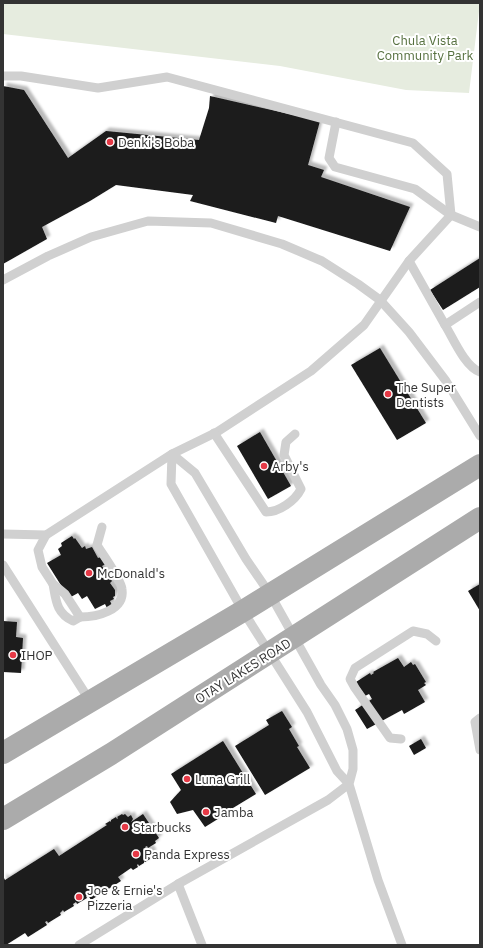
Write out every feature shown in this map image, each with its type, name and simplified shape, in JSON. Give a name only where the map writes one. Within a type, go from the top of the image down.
[{"type":"main road","points":[[3,753],[242,611],[480,465]]},
{"type":"main road","name":"OTAY LAKES ROAD","points":[[3,819],[111,754],[270,654],[480,518]]},
{"type":"lane","points":[[3,76],[21,76],[98,88],[167,76],[413,143],[447,174],[452,215]]},
{"type":"lane","points":[[336,122],[329,158],[335,167],[415,189],[452,215],[480,227]]},
{"type":"lane","points":[[80,617],[64,594],[53,584],[42,567],[38,550],[46,535],[172,454],[214,433],[311,372],[364,324],[409,261],[452,215]]},
{"type":"lane","points":[[3,280],[55,253],[91,237],[148,221],[211,223],[282,244],[322,261],[380,300],[409,332],[441,375],[480,436]]},
{"type":"lane","points":[[409,261],[467,363],[476,371],[480,372]]},
{"type":"lane","points":[[445,325],[480,302]]},
{"type":"lane","points":[[214,433],[266,512],[274,512],[297,497],[302,489],[284,455],[286,442],[295,434]]},
{"type":"lane","points":[[79,945],[178,884],[328,800],[349,784],[353,769],[353,750],[347,729],[335,704],[321,685],[270,594],[246,559],[195,473],[172,454]]},
{"type":"lane","points":[[172,454],[171,484],[242,611],[307,712],[337,771],[349,784],[378,880],[402,945]]},
{"type":"lane","points":[[53,584],[59,611],[66,618],[73,621],[80,617],[90,617],[115,608],[120,601],[122,590],[120,581],[98,545],[102,527]]},
{"type":"lane","points":[[3,534],[46,535]]},
{"type":"lane","points":[[3,565],[90,701]]},
{"type":"lane","points":[[401,739],[390,738],[354,688],[350,679],[355,668],[413,631],[427,634],[436,641]]},
{"type":"lane","points":[[480,718],[475,722],[480,750]]},
{"type":"lane","points":[[178,884],[202,945]]},
{"type":"green space","name":"Chula Vista Community Park","points":[[3,3],[480,3],[469,93],[406,90],[280,66],[3,34]]},
{"type":"building","points":[[3,86],[24,90],[68,158],[106,131],[199,140],[209,108],[210,96],[320,121],[308,165],[324,170],[321,177],[410,207],[390,251],[278,216],[276,223],[190,201],[193,195],[116,185],[42,227],[47,239],[3,264]]},
{"type":"building","points":[[480,258],[480,287],[443,310],[430,290]]},
{"type":"building","name":"The Super Dentists","points":[[380,348],[426,423],[397,440],[351,365]]},
{"type":"building","name":"Arby's","points":[[260,432],[291,486],[268,499],[237,446]]},
{"type":"building","points":[[72,536],[82,548],[85,546],[86,549],[92,547],[98,558],[101,557],[106,564],[102,566],[112,581],[110,583],[115,590],[115,596],[113,597],[114,599],[110,601],[112,605],[107,608],[105,604],[95,609],[87,596],[82,599],[78,593],[69,598],[47,563],[61,555],[58,549],[62,546],[61,543]]},
{"type":"building","points":[[480,584],[480,611],[468,591]]},
{"type":"building","name":"IHOP","points":[[3,621],[17,622],[16,637],[23,638],[21,673],[3,672]]},
{"type":"building","points":[[398,658],[404,667],[411,662],[413,665],[415,664],[426,682],[424,683],[426,685],[418,690],[425,702],[404,714],[402,710],[367,729],[355,710],[372,699],[369,694],[365,696],[356,682],[370,673],[371,675],[374,673],[373,672]]},
{"type":"building","points":[[282,711],[292,727],[289,729],[299,746],[297,747],[310,768],[265,795],[235,746],[269,725],[266,720]]},
{"type":"building","points":[[421,739],[426,748],[414,755],[409,746]]},
{"type":"building","points":[[223,741],[256,794],[205,827],[193,810],[177,814],[170,802],[181,790],[171,774]]},
{"type":"building","points":[[125,814],[128,817],[131,815],[133,819],[131,822],[143,814],[159,838],[155,841],[156,843],[148,848],[147,846],[145,847],[147,850],[150,848],[153,853],[149,857],[150,859],[145,862],[144,861],[144,863],[139,866],[138,864],[138,867],[133,870],[131,868],[118,877],[121,881],[91,900],[88,895],[86,896],[87,898],[77,904],[76,902],[73,904],[74,906],[64,912],[63,910],[60,913],[61,915],[48,923],[47,921],[45,922],[47,925],[28,937],[25,933],[6,945],[3,945],[3,876],[5,880],[54,849],[59,856],[107,825],[105,824],[110,821],[111,822],[111,820],[116,817],[117,819],[117,817]]},
{"type":"place","name":"Denki's Boba","points":[[110,142]]},
{"type":"place","name":"The Super Dentists","points":[[388,394]]},
{"type":"place","name":"Arby's","points":[[264,466]]},
{"type":"place","name":"McDonald's","points":[[89,573]]},
{"type":"place","name":"IHOP","points":[[13,655]]},
{"type":"place","name":"Luna Grill","points":[[187,779]]},
{"type":"place","name":"Jamba","points":[[206,812]]},
{"type":"place","name":"Starbucks","points":[[125,827]]},
{"type":"place","name":"Panda Express","points":[[136,854]]},
{"type":"place","name":"Joe & Ernie's Pizzeria","points":[[79,897]]}]
